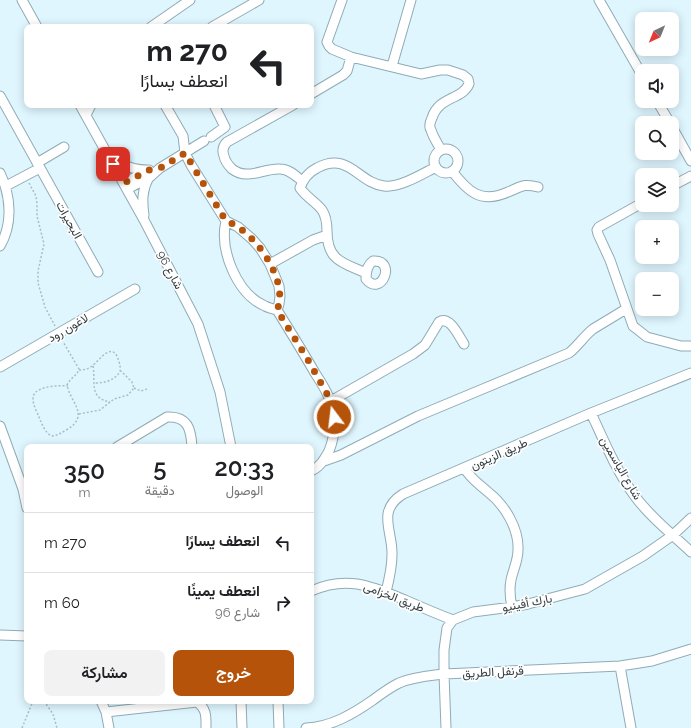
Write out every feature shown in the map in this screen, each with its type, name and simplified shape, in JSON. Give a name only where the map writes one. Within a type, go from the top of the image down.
[{"type":"street","points":[[22,0],[35,24]]},
{"type":"street","points":[[155,24],[190,0]]},
{"type":"street","points":[[217,24],[260,0]]},
{"type":"street","points":[[342,0],[327,42],[332,49],[351,57],[420,74],[448,70],[463,75],[468,79],[469,84],[467,89],[440,104],[435,111],[430,130],[441,150]]},
{"type":"street","points":[[392,66],[411,0]]},
{"type":"street","points":[[599,0],[636,64]]},
{"type":"street","points":[[314,92],[343,75],[351,57]]},
{"type":"street","name":"البحيرات","points":[[0,96],[98,272]]},
{"type":"street","name":"شارع 96","points":[[82,108],[144,220],[198,324],[220,392],[230,444]]},
{"type":"street","points":[[86,115],[90,108]]},
{"type":"street","points":[[167,108],[183,136],[185,153],[226,221],[238,227],[252,239],[260,248],[270,264],[279,286],[280,304],[277,310]]},
{"type":"street","points":[[125,186],[160,168],[225,127],[216,108]]},
{"type":"street","points":[[288,108],[227,142],[223,149],[223,155],[226,162],[237,172],[250,175],[281,169],[289,172],[302,181]]},
{"type":"street","points":[[679,140],[691,161]]},
{"type":"street","points":[[6,186],[25,176],[64,147]]},
{"type":"street","points":[[448,149],[455,152],[457,155],[458,162],[455,169],[452,171],[443,172],[436,167],[434,157],[441,150],[448,149]]},
{"type":"street","points":[[108,154],[122,165],[149,173]]},
{"type":"street","points":[[366,273],[341,263],[335,258],[327,235],[326,218],[322,210],[304,194],[300,188],[302,181],[316,168],[325,164],[344,164],[371,181],[384,186],[398,184],[436,167]]},
{"type":"street","points":[[452,171],[472,193],[481,197],[490,198],[498,196],[528,184],[538,187]]},
{"type":"street","points":[[0,173],[6,186],[9,216],[6,232],[0,246]]},
{"type":"street","points":[[144,220],[142,199],[143,190],[149,173]]},
{"type":"street","points":[[679,182],[691,176]]},
{"type":"street","points":[[635,207],[599,227],[598,230],[598,234],[610,260],[626,309],[633,326],[647,337],[681,346],[691,346]]},
{"type":"street","points":[[226,221],[224,237],[226,252],[231,268],[238,281],[250,296],[264,306],[277,310],[307,358],[331,401],[334,417],[332,443],[324,461],[314,470]]},
{"type":"street","points":[[270,264],[313,240],[327,235]]},
{"type":"street","name":"لاغون رود","points":[[0,366],[135,289]]},
{"type":"street","points":[[324,461],[341,455],[418,416],[569,354],[593,329],[626,309]]},
{"type":"street","points":[[331,401],[413,354],[425,345],[439,322],[442,320],[446,320],[452,324],[464,344]]},
{"type":"street","name":"طريق الزيتون","points":[[386,592],[392,555],[392,540],[388,513],[390,506],[395,499],[403,494],[591,413],[691,372]]},
{"type":"street","name":"شارع الياسمين","points":[[591,413],[614,462],[634,495],[650,513],[691,552]]},
{"type":"street","points":[[122,444],[167,417],[175,416],[185,421],[189,428],[192,444]]},
{"type":"street","points":[[0,426],[14,461],[24,494]]},
{"type":"street","points":[[465,468],[469,476],[490,493],[500,504],[508,515],[514,528],[518,550],[510,587],[512,607]]},
{"type":"street","name":"بارك أفينيو","points":[[453,620],[473,612],[512,607],[555,598],[586,589],[643,556],[673,535],[691,518]]},
{"type":"street","name":"طريق الخزامى","points":[[314,591],[327,585],[346,583],[362,584],[386,592],[453,620]]},
{"type":"street","points":[[446,728],[444,674],[445,638],[447,628],[453,620]]},
{"type":"street","points":[[0,634],[24,636]]},
{"type":"street","name":"قرنفل الطريق","points":[[306,728],[318,727],[343,718],[364,706],[388,689],[408,680],[444,674],[620,666],[652,660],[691,649]]},
{"type":"street","points":[[620,666],[631,728]]},
{"type":"street","points":[[102,704],[106,712],[109,728]]},
{"type":"street","points":[[106,712],[176,704]]},
{"type":"street","points":[[199,704],[204,708],[206,713],[206,728]]},
{"type":"street","points":[[242,704],[242,728]]},
{"type":"street","points":[[278,704],[279,728]]},
{"type":"path","points":[[25,176],[36,196],[38,204],[37,216],[43,238],[43,252],[38,271],[38,283],[45,307],[58,333],[78,365],[78,370],[69,381],[68,386],[79,414],[77,420],[72,426],[57,435],[51,436],[44,429],[33,401],[33,396],[38,390],[58,385],[68,386]]},
{"type":"path","points":[[78,370],[85,370],[93,366],[108,352],[112,351],[117,357],[120,370],[132,382],[134,388],[141,391],[147,389]]},
{"type":"path","points":[[93,366],[94,383],[97,396],[102,400],[110,402]]},
{"type":"path","points":[[94,383],[108,382],[116,377],[120,370]]},
{"type":"path","points":[[79,414],[100,410],[117,398],[128,395],[134,388]]},
{"type":"path","points":[[22,728],[32,704]]},
{"type":"path","points":[[46,704],[53,714],[57,728]]},
{"type":"route","points":[[113,164],[124,183],[149,170],[160,168],[185,153],[226,221],[238,227],[252,239],[260,248],[270,264],[279,286],[280,304],[277,310],[320,380],[331,401],[334,417]]}]
